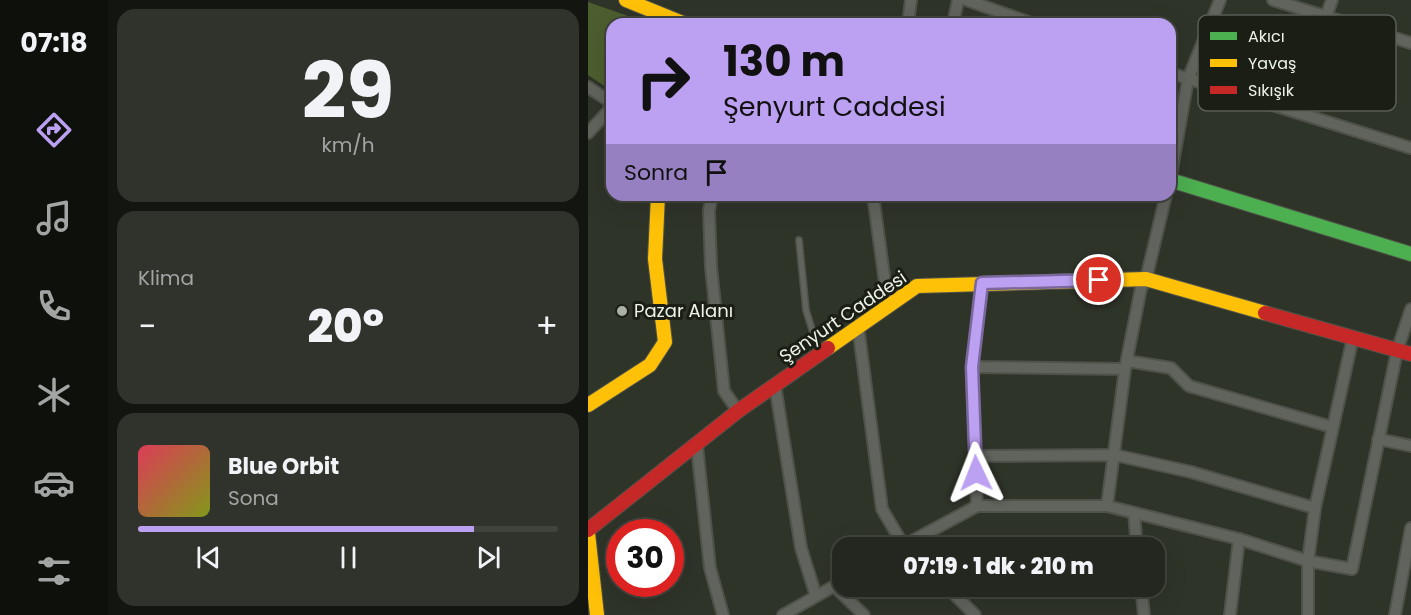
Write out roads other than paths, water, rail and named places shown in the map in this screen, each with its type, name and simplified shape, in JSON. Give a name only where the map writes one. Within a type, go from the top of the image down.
[{"type":"street","points":[[626,0],[667,18]]},
{"type":"street","points":[[909,18],[911,0]]},
{"type":"street","points":[[954,18],[958,0]]},
{"type":"street","points":[[966,0],[1017,18]]},
{"type":"street","points":[[1214,15],[1220,0]]},
{"type":"street","points":[[1273,0],[1323,15]]},
{"type":"street","points":[[1326,15],[1332,0]]},
{"type":"street","points":[[1396,38],[1411,43]]},
{"type":"street","points":[[1176,146],[1188,79],[1198,54]]},
{"type":"street","points":[[1176,75],[1198,82]]},
{"type":"street","points":[[588,87],[606,100]]},
{"type":"street","points":[[1291,111],[1411,148]]},
{"type":"street","points":[[588,133],[606,112]]},
{"type":"street","points":[[1176,182],[1411,254]]},
{"type":"street","points":[[588,405],[650,365],[665,342],[655,258],[658,201]]},
{"type":"street","points":[[711,201],[709,211],[711,267],[724,391],[738,411]]},
{"type":"street","points":[[874,201],[888,305]]},
{"type":"street","points":[[1107,506],[1126,365],[1141,288],[1146,279],[1165,201]]},
{"type":"street","name":"Şenyurt Caddesi","points":[[588,532],[738,411],[917,286],[1146,279],[1404,352]]},
{"type":"street","points":[[977,506],[972,367],[982,283]]},
{"type":"street","points":[[920,537],[977,506],[1107,506],[1239,539],[1308,561],[1352,569],[1378,439],[1404,352],[1411,309]]},
{"type":"street","points":[[858,326],[882,509],[897,537]]},
{"type":"street","points":[[1308,615],[1308,561],[1315,508],[1353,337]]},
{"type":"street","points":[[972,367],[1126,365],[1171,368],[1189,386],[1332,427]]},
{"type":"street","points":[[775,385],[801,548],[816,596]]},
{"type":"street","points":[[1378,439],[1411,446]]},
{"type":"street","points":[[697,446],[710,568],[723,615]]},
{"type":"street","points":[[976,456],[1115,455],[1191,472],[1315,508]]},
{"type":"street","points":[[1134,513],[1136,537]]},
{"type":"street","points":[[1395,615],[1411,528]]},
{"type":"street","points":[[588,532],[597,615]]},
{"type":"street","points":[[1230,615],[1239,539]]},
{"type":"street","points":[[783,615],[832,587]]},
{"type":"street","points":[[849,597],[864,615]]},
{"type":"street","points":[[957,597],[975,615]]},
{"type":"street","points":[[1142,597],[1144,615]]},
{"type":"lane","points":[[799,240],[806,310],[820,353]]},
{"type":"place","name":"Pazar Alanı","points":[[622,311]]}]
